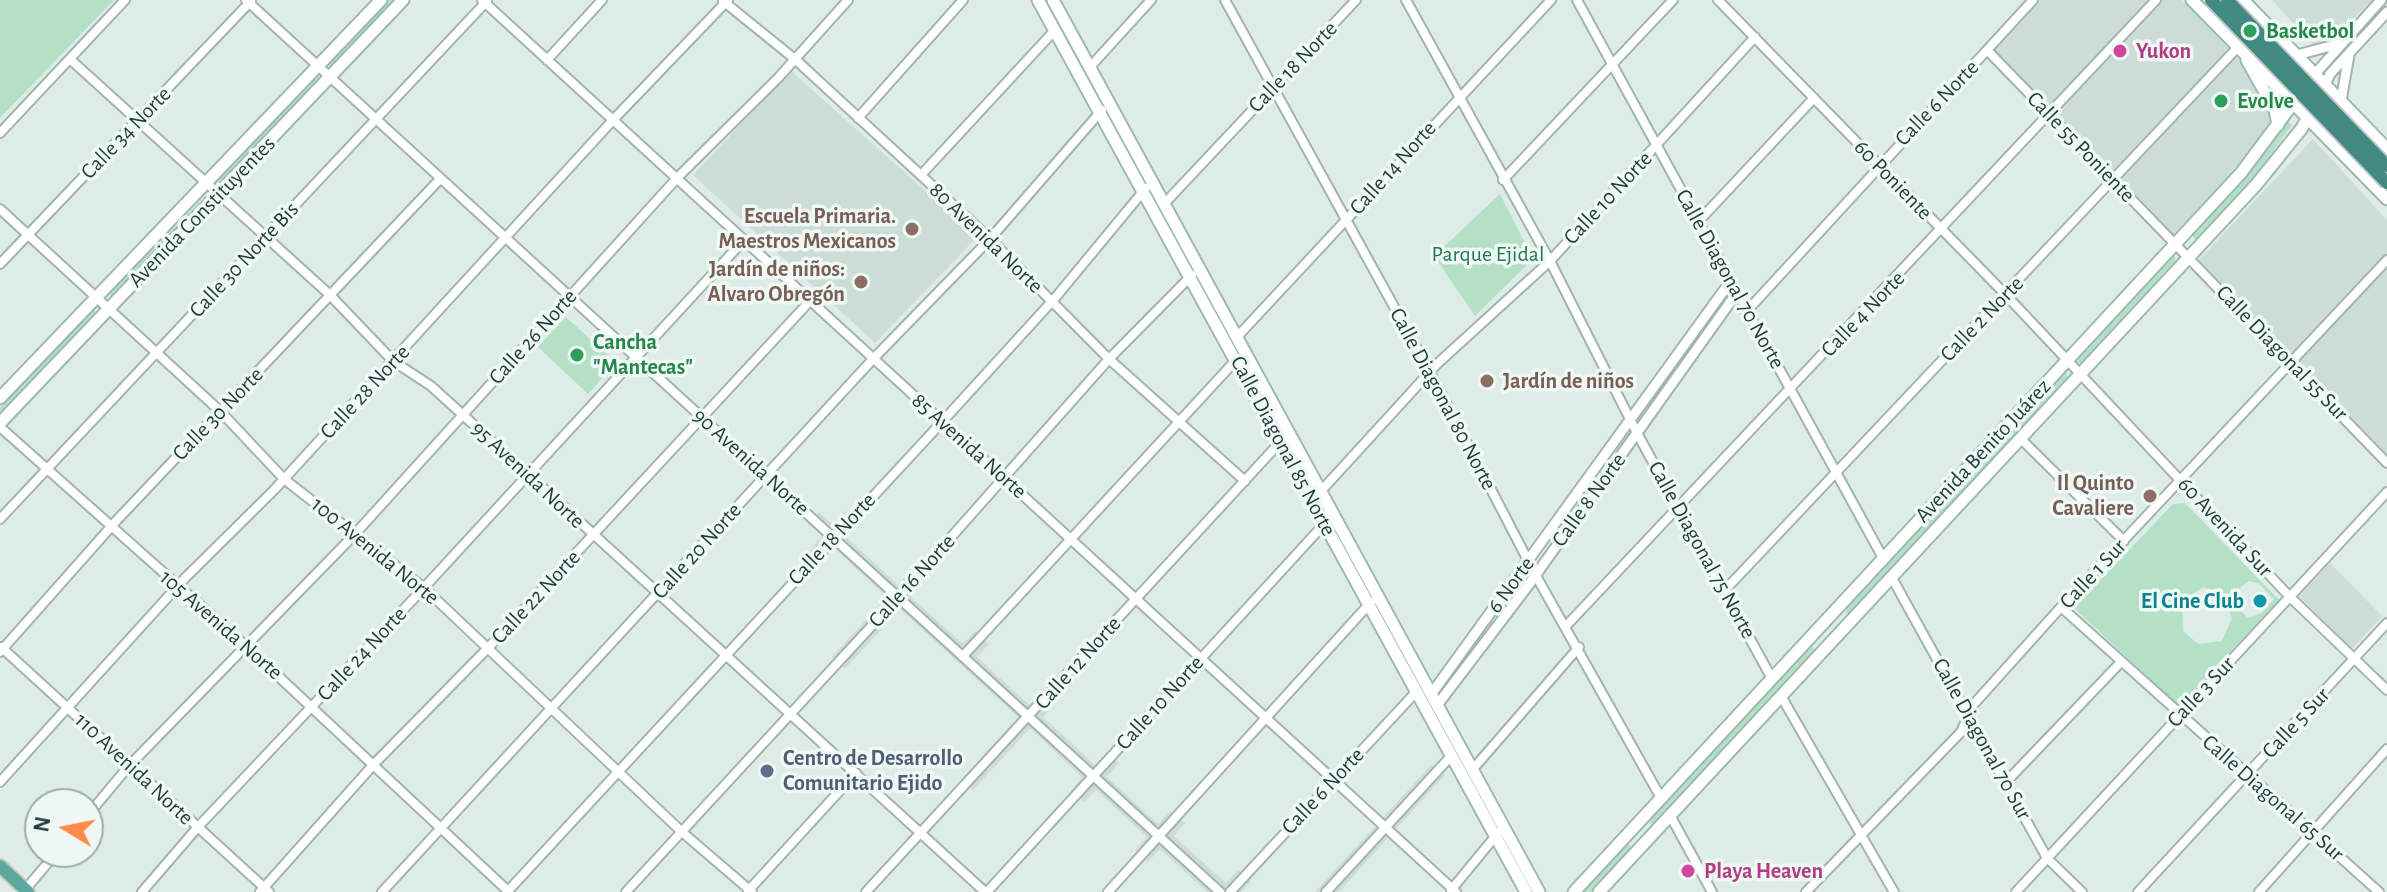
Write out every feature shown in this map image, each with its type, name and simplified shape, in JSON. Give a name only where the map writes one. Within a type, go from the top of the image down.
[{"type":"highway","points":[[2211,0],[2387,183]]},
{"type":"highway","points":[[2227,0],[2387,166]]},
{"type":"main road","name":"Avenida Constituyentes","points":[[0,398],[381,0]]},
{"type":"main road","name":"Avenida Constituyentes","points":[[0,425],[403,0]]},
{"type":"main road","name":"Calle Diagonal 85 Norte","points":[[1038,0],[1142,192],[1237,337],[1369,604],[1526,892]]},
{"type":"main road","name":"Calle Diagonal 85 Norte","points":[[1053,0],[1164,204],[1236,360],[1321,491],[1329,519],[1377,594],[1539,892]]},
{"type":"main road","points":[[2192,0],[2387,199]]},
{"type":"main road","points":[[2243,0],[2387,149]]},
{"type":"main road","points":[[2241,50],[2275,110],[2278,125]]},
{"type":"main road","name":"Avenida Benito Juárez","points":[[1574,892],[2241,173],[2315,74]]},
{"type":"main road","name":"Avenida Benito Juárez","points":[[1599,892],[2256,185],[2309,118],[2325,85]]},
{"type":"main road","points":[[1841,604],[1843,615],[1853,618]]},
{"type":"main road","points":[[1808,639],[1820,642],[1821,653]]},
{"type":"main road","points":[[1648,812],[1647,826],[1659,829]]},
{"type":"main road","points":[[1622,839],[1633,844],[1634,854]]},
{"type":"main road","points":[[0,866],[26,891]]},
{"type":"street","points":[[0,133],[125,0]]},
{"type":"street","points":[[547,60],[602,0]]},
{"type":"street","name":"Calle 26 Norte","points":[[104,796],[355,534],[678,177],[796,60],[848,0]]},
{"type":"street","points":[[858,118],[963,0]]},
{"type":"street","points":[[1090,67],[1151,0]]},
{"type":"street","name":"Calle Diagonal 80 Norte","points":[[1225,0],[1430,372],[1535,574],[1567,625],[1661,798]]},
{"type":"street","name":"Calle 18 Norte","points":[[1164,204],[1356,0]]},
{"type":"street","name":"Calle Diagonal 75 Norte","points":[[1406,0],[1550,261],[1637,433],[1771,677]]},
{"type":"street","name":"Calle 14 Norte","points":[[1237,337],[1551,0]]},
{"type":"street","name":"Calle Diagonal 70 Norte","points":[[1577,0],[1736,294],[1838,470],[1883,558]]},
{"type":"street","points":[[1503,180],[1673,0]]},
{"type":"street","name":"60 Poniente","points":[[1718,0],[2066,360]]},
{"type":"street","name":"Calle 6 Norte","points":[[1746,312],[2033,0]]},
{"type":"street","name":"Calle 4 Norte","points":[[1567,625],[1942,231],[2156,0]]},
{"type":"street","name":"Avenida Benito Juárez","points":[[2315,74],[2381,0]]},
{"type":"street","name":"90 Avenida Norte","points":[[249,1],[374,119],[1220,892]]},
{"type":"street","name":"Calle 34 Norte","points":[[0,264],[249,1]]},
{"type":"street","name":"85 Avenida Norte","points":[[485,1],[873,359],[1138,598],[1452,891]]},
{"type":"street","name":"Calle 30 Norte Bis","points":[[0,519],[485,1]]},
{"type":"street","name":"80 Avenida Norte","points":[[725,1],[796,60],[921,175],[990,239],[1109,359],[1245,481]]},
{"type":"street","name":"Calle 28 Norte","points":[[0,782],[67,706],[284,479],[725,1]]},
{"type":"street","name":"Avenida Benito Juárez","points":[[2325,85],[2387,12]]},
{"type":"street","points":[[921,175],[1055,30]]},
{"type":"street","name":"Calle 10 Norte","points":[[1321,491],[1430,372],[1550,261],[1755,37]]},
{"type":"street","points":[[2297,55],[2317,52],[2344,41]]},
{"type":"street","name":"Calle 55 Poniente","points":[[1987,50],[2176,244]]},
{"type":"street","name":"Calle 2 Norte","points":[[1725,590],[2112,180],[2241,50]]},
{"type":"street","points":[[2341,101],[2350,52]]},
{"type":"street","name":"95 Avenida Norte","points":[[71,60],[140,119],[330,295],[393,361],[431,386],[986,892]]},
{"type":"street","points":[[1697,223],[1814,98]]},
{"type":"street","name":"Calle 20 Norte","points":[[382,892],[873,359],[990,239],[1109,103]]},
{"type":"street","name":"Calle 30 Norte","points":[[1,649],[440,179]]},
{"type":"street","name":"Calle 18 Norte","points":[[508,892],[725,653],[942,422],[1152,183]]},
{"type":"street","name":"100 Avenida Norte","points":[[0,209],[221,412],[284,479],[424,588],[621,771],[682,832],[749,891]]},
{"type":"street","name":"Calle 24 Norte","points":[[142,892],[197,828],[424,588],[744,240]]},
{"type":"street","name":"Calle Diagonal 55 Sur","points":[[2176,244],[2387,463]]},
{"type":"street","name":"Calle 1 Sur","points":[[1806,892],[1961,732],[1973,705],[2061,607],[2387,260]]},
{"type":"street","name":"Calle 16 Norte","points":[[626,892],[898,598],[1109,359],[1194,273]]},
{"type":"street","name":"6 Norte","points":[[1435,698],[1529,559],[1730,282]]},
{"type":"street","name":"Calle 8 Norte","points":[[1435,698],[1535,574],[1736,294]]},
{"type":"street","name":"Calle 22 Norte","points":[[264,890],[374,764],[488,648],[810,301]]},
{"type":"street","points":[[963,656],[1236,360]]},
{"type":"street","name":"60 Avenida Sur","points":[[2066,360],[2290,597],[2387,690]]},
{"type":"street","name":"105 Avenida Norte","points":[[0,425],[111,528],[247,647],[508,892]]},
{"type":"street","name":"Calle 12 Norte","points":[[866,892],[1284,436]]},
{"type":"street","points":[[2020,438],[2124,541]]},
{"type":"street","name":"Calle 3 Sur","points":[[2016,892],[2387,492]]},
{"type":"street","name":"Calle 10 Norte","points":[[986,892],[1329,519]]},
{"type":"street","name":"Calle Diagonal 70 Sur","points":[[1892,578],[2047,858],[2082,892]]},
{"type":"street","points":[[1108,892],[1377,594]]},
{"type":"street","name":"Calle Diagonal 65 Sur","points":[[2061,607],[2379,892]]},
{"type":"street","name":"Calle 5 Sur","points":[[2138,892],[2387,623]]},
{"type":"street","points":[[1473,769],[1579,647]]},
{"type":"street","name":"110 Avenida Norte","points":[[1,649],[132,764],[264,890]]},
{"type":"street","points":[[2006,782],[2121,662]]},
{"type":"street","name":"Calle 6 Norte","points":[[1230,892],[1417,691]]},
{"type":"street","points":[[1781,696],[1894,892]]},
{"type":"street","points":[[2259,892],[2387,749]]},
{"type":"street","points":[[1326,892],[1452,755]]},
{"type":"street","points":[[749,891],[856,773]]},
{"type":"street","points":[[1671,817],[1712,892]]},
{"type":"street","points":[[1452,891],[1504,826]]},
{"type":"street","points":[[26,891],[44,868]]},
{"type":"shaded area","points":[[2037,0],[2182,0],[2242,63],[2275,115],[2238,165],[2173,236],[1991,50]]},
{"type":"shaded area","points":[[2272,0],[2372,0],[2336,36],[2313,44]]},
{"type":"shaded area","points":[[791,71],[977,237],[875,343],[693,175]]},
{"type":"shaded area","points":[[2313,139],[2387,220],[2387,455],[2198,261]]},
{"type":"shaded area","points":[[845,511],[858,523],[846,537],[898,585],[909,572],[922,584],[911,597],[963,644],[975,631],[989,644],[977,657],[1029,705],[1042,692],[1055,703],[1043,717],[1095,765],[1107,752],[1119,763],[1107,777],[1158,824],[1171,811],[1185,823],[1174,836],[1226,883],[1238,870],[1251,882],[1241,892],[1207,892],[1160,849],[1148,862],[1135,850],[1147,837],[1096,790],[1084,802],[1071,790],[1082,777],[1030,728],[973,790],[961,780],[1018,717],[900,609],[845,669],[832,657],[887,597],[834,548],[821,562],[809,551],[822,536],[808,524],[819,512],[833,525]]},
{"type":"shaded area","points":[[2330,563],[2382,616],[2352,649],[2299,596]]},
{"type":"shaded area","points":[[1432,764],[1445,775],[1339,892],[1315,892]]},
{"type":"green space","points":[[0,0],[114,0],[0,118]]},
{"type":"green space","points":[[387,0],[395,0],[333,66],[328,66]]},
{"type":"green space","points":[[318,77],[317,82],[218,184],[220,178]]},
{"type":"green space","points":[[2287,121],[2292,125],[2251,181],[2196,240],[2192,235],[2253,168]]},
{"type":"green space","name":"Parque Ejidal","points":[[1500,194],[1533,259],[1475,316],[1434,256]]},
{"type":"green space","points":[[207,195],[206,200],[110,298],[111,292]]},
{"type":"green space","points":[[2171,256],[2175,256],[2175,261],[2081,363],[2076,361],[2075,358]]},
{"type":"green space","points":[[93,309],[97,314],[0,414],[0,408]]},
{"type":"green space","name":"Cancha \"Mantecas\"","points":[[566,317],[616,363],[588,394],[538,347]]},
{"type":"green space","points":[[2065,370],[2068,377],[1850,613],[1846,613],[1847,607]]},
{"type":"green space","points":[[2185,503],[2279,600],[2179,706],[2074,608],[2173,504]],"holes":[[[2249,581],[2258,583],[2274,599],[2262,613],[2248,618],[2240,610],[2238,599],[2241,587]],[[2203,587],[2220,592],[2232,618],[2222,641],[2198,644],[2183,631],[2182,602]]]},
{"type":"green space","points":[[1809,646],[1813,646],[1814,650],[1693,783],[1654,824],[1650,824],[1650,819]]},
{"type":"green space","points":[[1626,845],[1630,845],[1630,851],[1591,892],[1582,892]]},
{"type":"place","name":"Basketbol","points":[[2250,31]]},
{"type":"place","name":"Yukon","points":[[2120,51]]},
{"type":"place","name":"Evolve","points":[[2221,101]]},
{"type":"place","name":"Escuela Primaria. Maestros Mexicanos","points":[[912,229]]},
{"type":"place","name":"Jardín de niños: Alvaro Obregón","points":[[861,282]]},
{"type":"place","name":"Cancha \"Mantecas\"","points":[[577,355]]},
{"type":"place","name":"Jardín de niños","points":[[1487,381]]},
{"type":"place","name":"Il Quinto Cavaliere","points":[[2150,496]]},
{"type":"place","name":"El Cine Club","points":[[2260,601]]},
{"type":"place","name":"Centro de Desarrollo Comunitario Ejido","points":[[767,771]]},
{"type":"place","name":"Playa Heaven","points":[[1688,871]]}]
